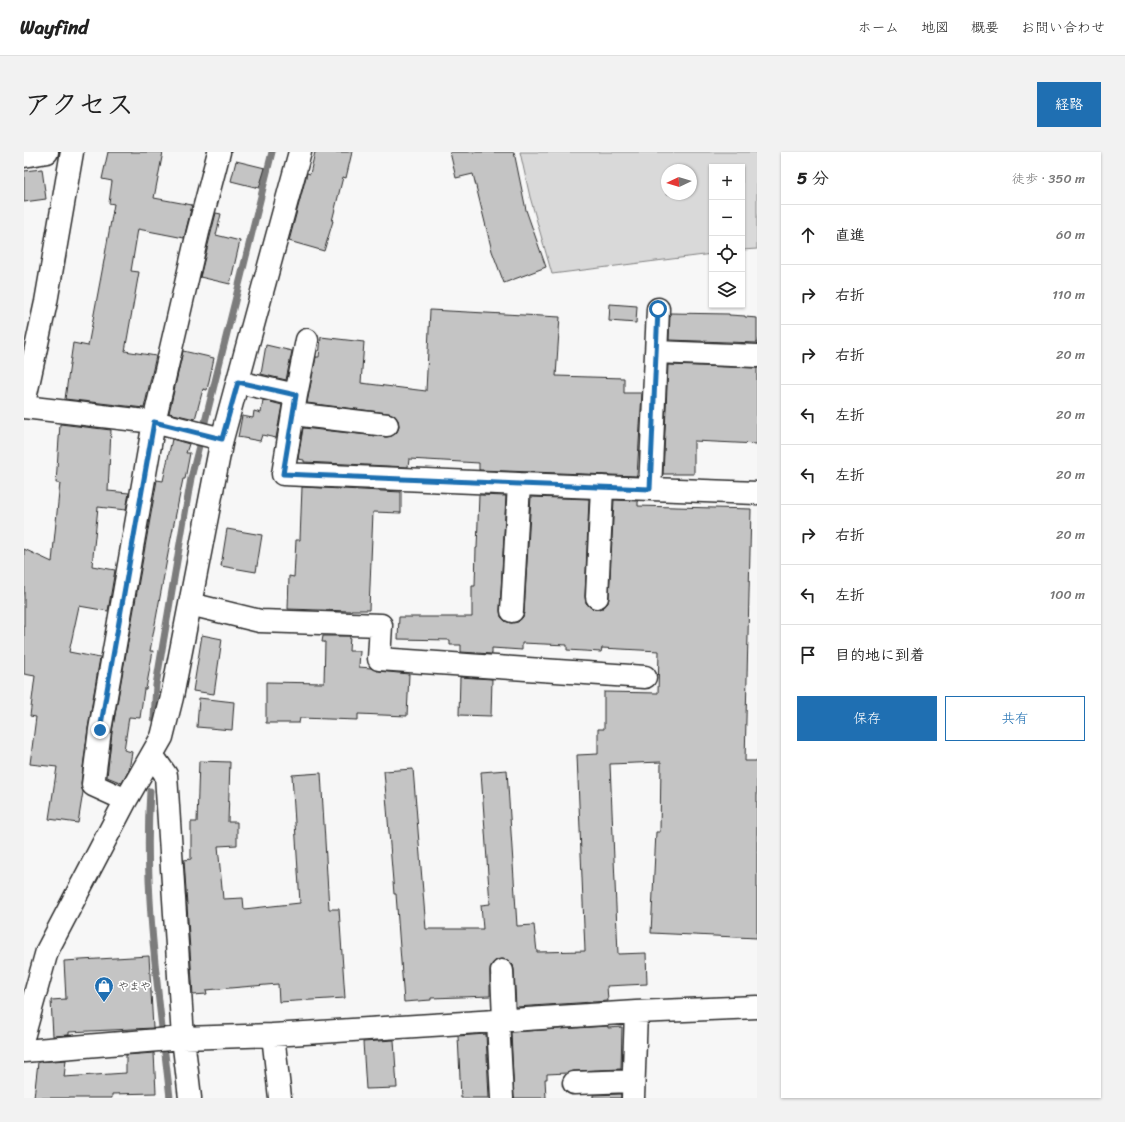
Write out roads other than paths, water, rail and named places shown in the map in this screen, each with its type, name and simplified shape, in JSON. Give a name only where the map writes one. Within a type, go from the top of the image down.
[{"type":"street","points":[[24,156],[47,152]]},
{"type":"street","points":[[24,402],[46,302],[72,152]]},
{"type":"street","points":[[126,800],[93,785],[100,730],[154,422],[198,232],[219,152]]},
{"type":"street","points":[[24,1034],[47,951],[126,800],[162,738],[172,697],[190,604],[219,438],[238,382],[300,152]]},
{"type":"street","points":[[650,489],[658,309]]},
{"type":"street","points":[[307,340],[294,405],[283,474],[757,493]]},
{"type":"street","points":[[656,352],[757,356]]},
{"type":"street","points":[[238,382],[294,405],[387,425]]},
{"type":"street","points":[[24,406],[154,422],[219,438]]},
{"type":"street","points":[[512,611],[519,484]]},
{"type":"street","points":[[597,597],[602,487]]},
{"type":"street","points":[[190,604],[260,621],[381,625],[379,658],[645,677]]},
{"type":"street","points":[[152,755],[166,775],[180,1038],[190,1098]]},
{"type":"street","points":[[502,971],[502,1098]]},
{"type":"street","points":[[24,1051],[180,1038],[273,1035],[636,1012],[757,1007]]},
{"type":"street","points":[[574,1083],[633,1090],[636,1012]]},
{"type":"street","points":[[273,1035],[280,1098]]},
{"type":"waterway","points":[[154,719],[156,685],[191,478],[272,152]]},
{"type":"waterway","points":[[150,791],[148,830],[150,907],[170,1098]]},
{"type":"place","name":"やまや","points":[[104,1003]]}]
